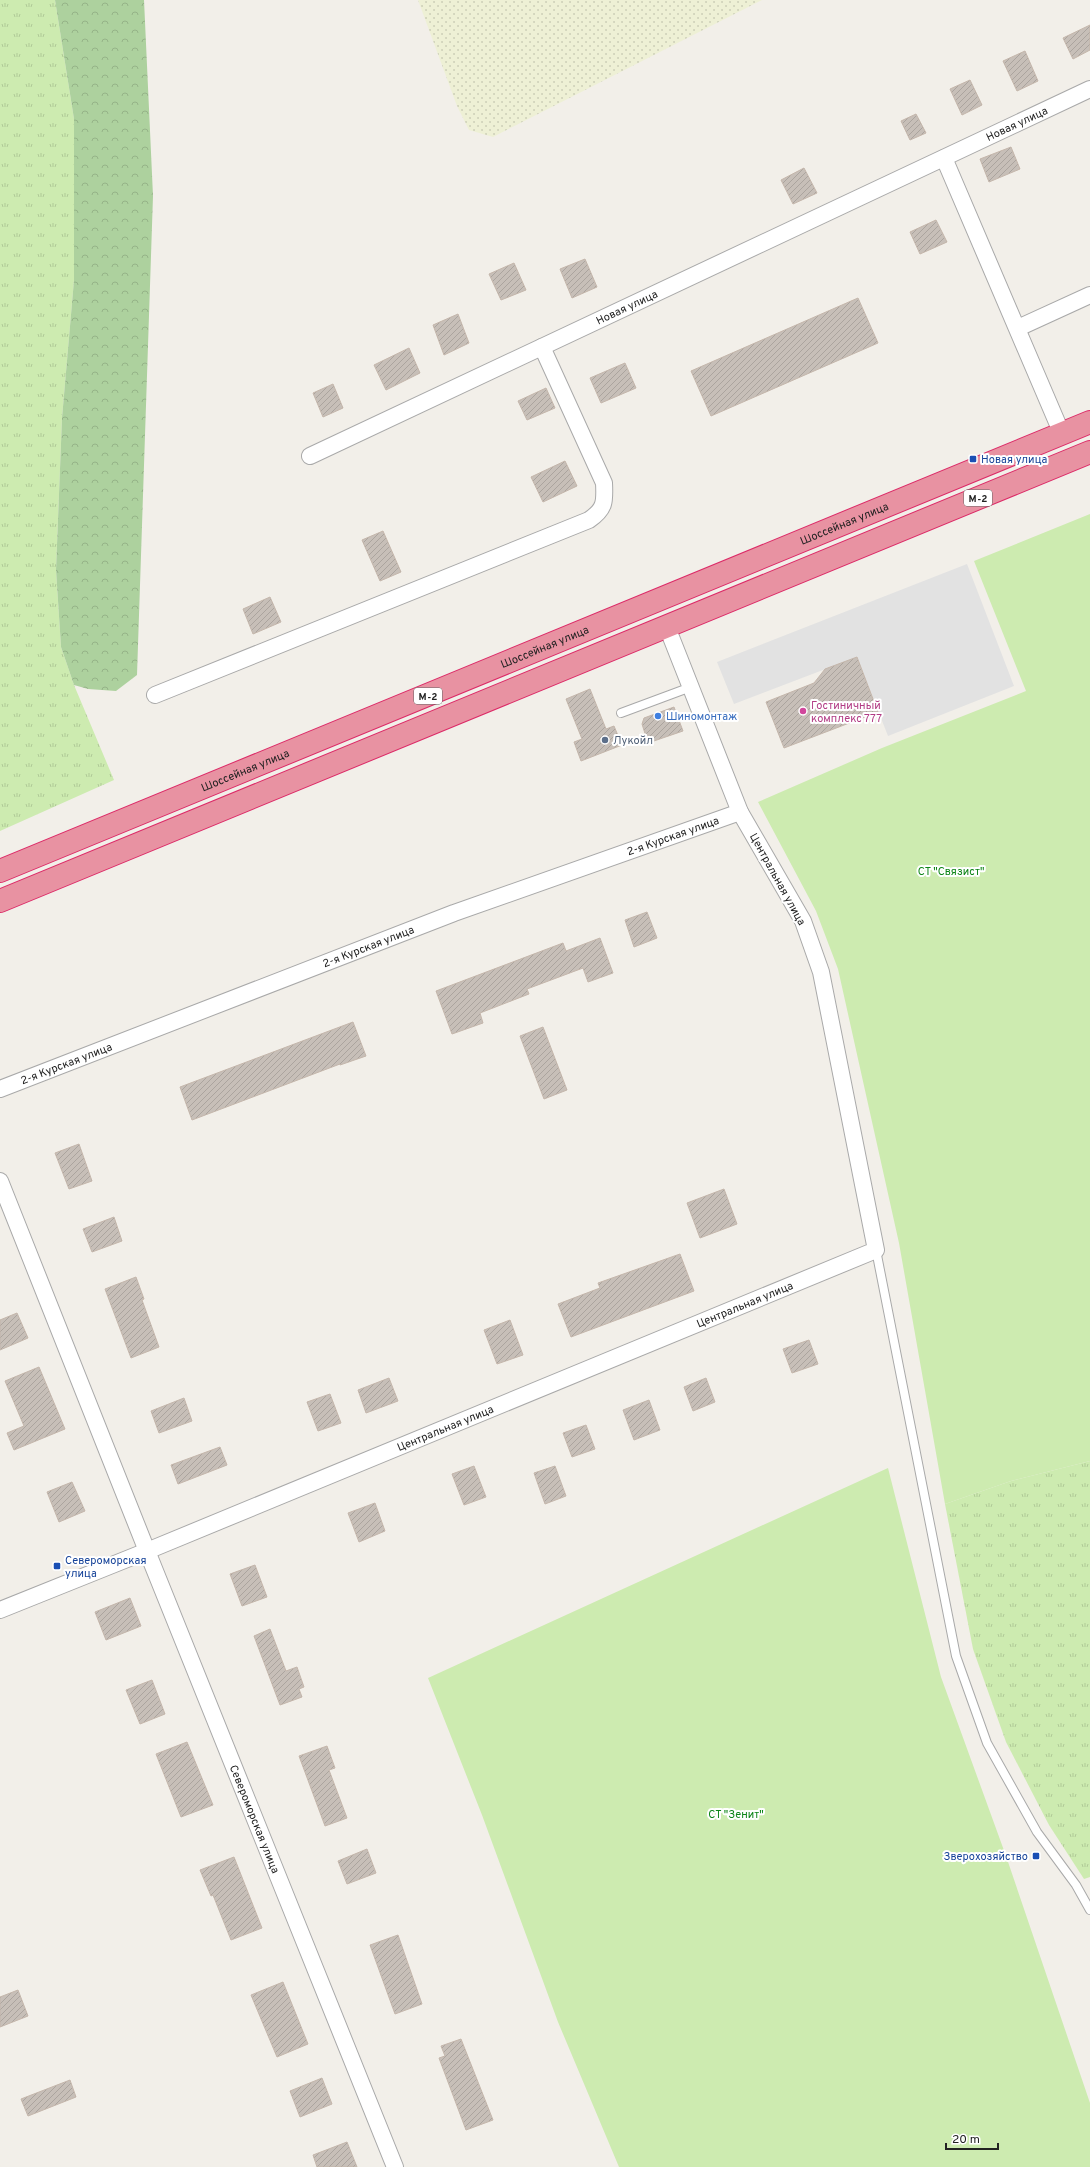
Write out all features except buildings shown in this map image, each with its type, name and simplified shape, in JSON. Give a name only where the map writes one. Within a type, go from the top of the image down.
[{"type":"highway","name":"Шоссейная улица","points":[[0,871],[1090,422]]},
{"type":"highway","name":"М-2","points":[[0,901],[1090,452]]},
{"type":"street","name":"Новая улица","points":[[310,456],[1090,89]]},
{"type":"street","points":[[944,158],[1018,328],[1062,434]]},
{"type":"street","points":[[1018,328],[1090,295]]},
{"type":"street","points":[[155,695],[589,520],[600,512],[605,499],[604,483],[542,347]]},
{"type":"street","name":"Центральная улица","points":[[0,1610],[147,1551],[876,1250],[821,972],[803,921],[740,812],[667,627]]},
{"type":"street","name":"2-я Курская улица","points":[[0,1089],[454,913],[740,812]]},
{"type":"street","name":"Североморская улица","points":[[0,1181],[395,2167]]},
{"type":"lane","points":[[621,713],[691,687]]},
{"type":"lane","points":[[876,1250],[956,1656],[986,1743],[1037,1832],[1076,1885],[1090,1910]]},
{"type":"green space","points":[[0,0],[55,0],[74,119],[74,280],[62,418],[56,570],[61,647],[74,685],[114,780],[0,831]]},
{"type":"green space","points":[[55,0],[144,0],[153,196],[137,675],[116,691],[88,689],[74,685],[61,647],[56,570],[62,418],[74,280],[74,119]]},
{"type":"green space","points":[[418,0],[762,0],[493,137],[469,130],[457,106]]},
{"type":"green space","name":"СТ \"Связист\"","points":[[1090,514],[1090,1461],[1011,1481],[945,1504],[899,1243],[838,969],[816,911],[758,802],[882,748],[1026,691],[974,561]]},
{"type":"green space","points":[[1090,1461],[1090,1877],[1084,1879],[1049,1825],[1006,1742],[973,1649],[945,1504],[1011,1481]]},
{"type":"green space","name":"СТ \"Зенит\"","points":[[888,1468],[941,1677],[1006,1856],[1090,2103],[1090,2167],[619,2167],[558,2022],[482,1815],[428,1678]]},
{"type":"shaded area","points":[[967,564],[1014,686],[888,736],[857,657],[734,704],[717,662]]},
{"type":"place","name":"Новая улица","points":[[973,459]]},
{"type":"place","name":"Гостиничный комплекс 777","points":[[803,711]]},
{"type":"place","name":"Шиномонтаж","points":[[658,716]]},
{"type":"place","name":"Лукойл","points":[[605,740]]},
{"type":"place","name":"Североморская улица","points":[[57,1566]]},
{"type":"place","name":"Зверохозяйство","points":[[1036,1856]]}]
